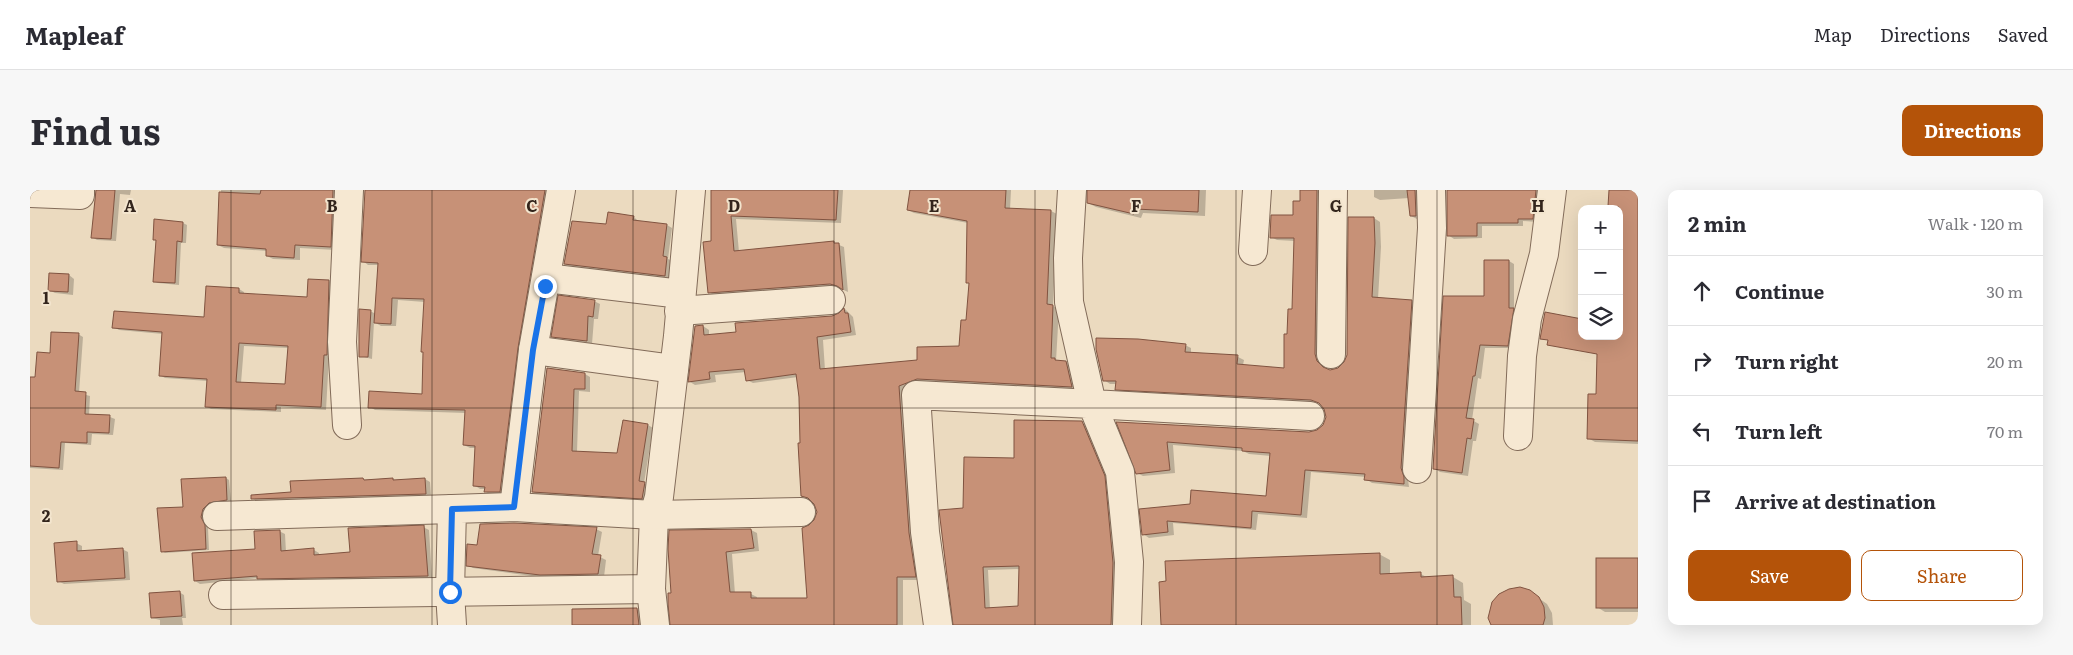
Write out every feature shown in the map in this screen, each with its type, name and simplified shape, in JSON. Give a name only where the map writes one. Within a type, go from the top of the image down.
[{"type":"street","points":[[30,192],[80,195],[80,190]]},
{"type":"street","points":[[346,425],[342,342],[349,190]]},
{"type":"street","points":[[514,507],[533,350],[561,190]]},
{"type":"street","points":[[655,625],[651,589],[654,515],[659,496],[674,369],[691,190]]},
{"type":"street","points":[[1072,190],[1068,258],[1069,302],[1092,404],[1120,472],[1129,562],[1127,625]]},
{"type":"street","points":[[1253,251],[1256,190]]},
{"type":"street","points":[[1331,354],[1333,190]]},
{"type":"street","points":[[1417,469],[1432,228],[1430,190]]},
{"type":"street","points":[[1518,436],[1522,356],[1527,319],[1544,254],[1552,190]]},
{"type":"street","points":[[546,278],[680,302],[831,300]]},
{"type":"street","points":[[533,350],[674,369]]},
{"type":"street","points":[[938,625],[925,532],[916,395],[1310,416]]},
{"type":"street","points":[[217,516],[514,507],[654,515],[801,512]]},
{"type":"street","points":[[452,509],[450,592],[452,625]]},
{"type":"street","points":[[222,595],[651,589]]},
{"type":"building","points":[[96,190],[115,190],[111,239],[91,238]]},
{"type":"building","points":[[261,190],[333,190],[331,247],[295,245],[294,258],[266,256],[266,249],[217,245],[219,192],[260,194]]},
{"type":"building","points":[[365,190],[545,190],[518,348],[500,492],[484,492],[485,487],[473,486],[475,446],[463,445],[465,410],[368,408],[369,391],[422,394],[423,352],[421,352],[424,299],[392,298],[391,324],[374,323],[378,263],[361,262]]},
{"type":"building","points":[[711,190],[838,190],[836,220],[731,216],[734,251],[834,241],[834,243],[839,243],[843,290],[830,284],[708,293],[703,242],[711,241]]},
{"type":"building","points":[[910,190],[1006,190],[1005,208],[1051,210],[1047,304],[1053,305],[1051,358],[1066,361],[1072,387],[917,379],[899,386],[909,533],[916,577],[897,577],[897,625],[670,625],[668,604],[668,593],[671,593],[668,549],[669,530],[751,529],[754,548],[726,552],[730,592],[751,592],[751,598],[807,598],[802,528],[814,520],[817,512],[814,504],[808,498],[801,496],[798,443],[800,443],[799,397],[796,374],[746,381],[744,369],[709,372],[710,379],[688,382],[695,326],[703,325],[704,335],[736,332],[735,323],[832,316],[844,308],[845,313],[848,313],[851,332],[817,337],[820,369],[917,360],[917,347],[959,346],[961,320],[966,320],[969,283],[966,283],[967,221],[907,210]]},
{"type":"building","points":[[1087,190],[1199,190],[1198,212],[1135,209],[1134,214],[1087,203]]},
{"type":"building","points":[[1300,190],[1317,190],[1315,354],[1317,361],[1323,367],[1330,370],[1338,368],[1344,362],[1347,355],[1348,217],[1374,217],[1375,243],[1372,297],[1412,300],[1401,468],[1404,484],[1364,480],[1365,474],[1305,470],[1301,515],[1252,511],[1251,528],[1167,521],[1168,532],[1142,535],[1139,509],[1190,504],[1191,490],[1266,496],[1270,453],[1242,451],[1242,448],[1167,442],[1170,470],[1136,474],[1116,422],[1309,432],[1317,430],[1323,425],[1326,417],[1324,409],[1319,403],[1311,400],[1115,390],[1116,381],[1103,381],[1096,349],[1096,338],[1138,339],[1186,344],[1185,352],[1238,355],[1237,364],[1284,368],[1284,334],[1287,334],[1288,309],[1292,309],[1294,238],[1270,238],[1271,215],[1293,215],[1293,201],[1300,201]]},
{"type":"building","points":[[1407,190],[1415,190],[1416,216],[1410,216]]},
{"type":"building","points":[[1447,190],[1536,190],[1533,219],[1518,219],[1518,223],[1477,223],[1477,236],[1447,236]]},
{"type":"building","points":[[1609,190],[1638,190],[1638,441],[1587,439],[1588,394],[1596,394],[1597,354],[1547,345],[1548,340],[1540,339],[1545,312],[1578,318],[1578,340],[1623,340],[1623,205],[1608,205]]},
{"type":"building","points":[[608,212],[634,216],[633,220],[667,224],[663,256],[667,257],[665,276],[564,264],[572,221],[606,224]]},
{"type":"building","points":[[154,219],[183,222],[182,242],[177,241],[175,283],[153,282],[156,240],[153,240]]},
{"type":"building","points":[[1484,260],[1509,260],[1509,308],[1514,308],[1508,346],[1480,345],[1466,418],[1474,419],[1471,439],[1467,438],[1462,473],[1433,469],[1443,296],[1484,296]]},
{"type":"building","points":[[49,273],[69,274],[68,292],[48,291]]},
{"type":"building","points":[[308,279],[329,280],[327,355],[324,355],[321,407],[276,405],[276,410],[205,407],[207,379],[159,376],[162,332],[112,328],[114,311],[204,317],[206,286],[239,288],[239,293],[307,297]],"holes":[[[239,343],[288,346],[285,384],[236,382]]]},
{"type":"building","points":[[558,295],[595,300],[593,317],[588,316],[587,341],[551,337]]},
{"type":"building","points":[[359,309],[371,310],[368,357],[359,357]]},
{"type":"building","points":[[51,332],[79,333],[75,391],[86,392],[85,414],[110,415],[109,433],[87,432],[87,443],[61,442],[59,468],[30,466],[30,377],[35,377],[37,352],[50,353]]},
{"type":"building","points":[[547,368],[585,373],[585,389],[574,389],[572,451],[617,453],[623,420],[648,424],[639,481],[645,482],[642,499],[532,492]]},
{"type":"building","points":[[1014,420],[1082,421],[1105,476],[1113,563],[1111,625],[953,625],[939,510],[963,508],[964,457],[1014,458]],"holes":[[[1019,566],[1018,606],[985,608],[983,567]]]},
{"type":"building","points":[[226,477],[227,500],[209,503],[203,509],[201,517],[205,525],[206,549],[161,552],[157,508],[183,507],[181,479]]},
{"type":"building","points":[[363,478],[364,480],[393,478],[393,480],[425,478],[426,494],[251,499],[251,495],[291,492],[290,481]]},
{"type":"building","points":[[514,523],[597,527],[592,554],[601,555],[598,574],[540,575],[466,566],[467,544],[477,545],[480,524]]},
{"type":"building","points":[[424,525],[428,576],[257,579],[257,576],[194,581],[192,553],[255,549],[254,531],[280,530],[281,551],[314,548],[314,555],[350,552],[348,528]]},
{"type":"building","points":[[77,541],[77,551],[123,548],[125,578],[57,582],[54,543]]},
{"type":"building","points":[[1380,553],[1380,574],[1421,572],[1421,577],[1453,575],[1454,597],[1461,597],[1462,625],[1161,625],[1159,582],[1166,581],[1165,561]]},
{"type":"building","points":[[1596,558],[1638,558],[1638,608],[1596,608]]},
{"type":"building","points":[[1520,587],[1530,590],[1539,597],[1544,607],[1545,618],[1543,625],[1491,625],[1488,618],[1492,602],[1499,594],[1509,589]]},
{"type":"building","points":[[180,591],[182,616],[151,618],[149,593]]},
{"type":"building","points":[[637,608],[639,625],[572,625],[572,609]]},
{"type":"route","points":[[450,592],[452,509],[514,507],[533,350],[545,286]]}]
